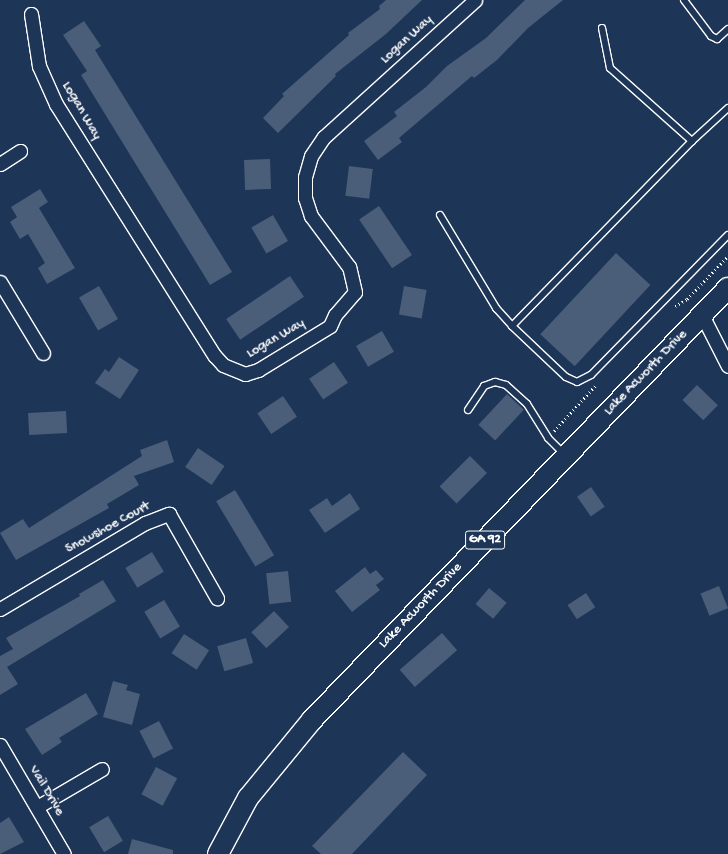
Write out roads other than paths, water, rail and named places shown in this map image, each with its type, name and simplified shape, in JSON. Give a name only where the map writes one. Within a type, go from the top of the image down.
[{"type":"main road","name":"Lake Acworth Drive","points":[[218,854],[236,816],[283,753],[728,288]]},
{"type":"street","name":"Logan Way","points":[[31,14],[39,66],[56,104],[215,356],[228,368],[245,374],[258,370],[330,326],[335,315],[355,292],[349,267],[311,216],[305,198],[305,177],[311,156],[324,137],[476,0]]},
{"type":"street","points":[[0,164],[20,151]]},
{"type":"street","points":[[0,282],[43,353]]},
{"type":"street","points":[[702,315],[728,366]]},
{"type":"street","name":"Snowshoe Court","points":[[0,609],[145,523],[169,514],[217,598]]},
{"type":"street","name":"Vail Drive","points":[[0,745],[64,854]]},
{"type":"street","points":[[37,807],[102,769]]},
{"type":"lane","points":[[684,0],[711,36],[718,39],[728,29]]},
{"type":"lane","points":[[602,28],[610,68],[692,141]]},
{"type":"lane","points":[[512,326],[692,141],[728,108]]},
{"type":"lane","points":[[440,215],[496,308],[512,326],[566,377],[577,382],[590,375],[728,235]]},
{"type":"lane","points":[[468,410],[484,386],[495,382],[506,385],[527,404],[548,438],[566,456]]}]
